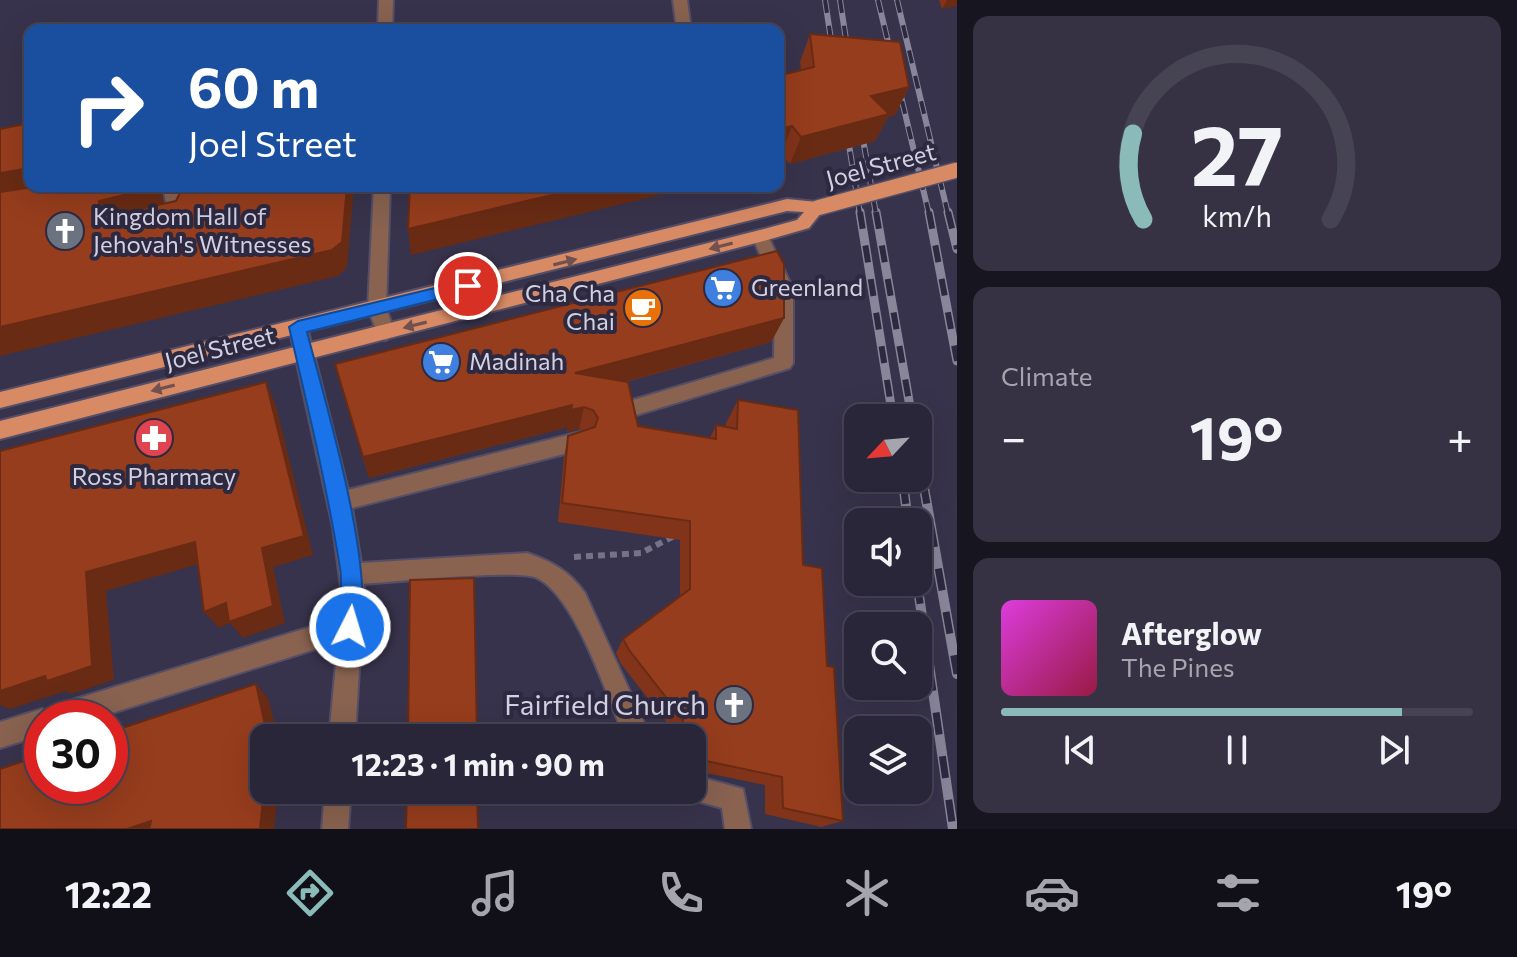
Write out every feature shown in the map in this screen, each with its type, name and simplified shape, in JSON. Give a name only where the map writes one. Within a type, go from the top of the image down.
[{"type":"main road","name":"Joel Street","points":[[0,400],[787,205],[817,208],[957,170]]},
{"type":"main road","name":"Joel Street","points":[[0,430],[760,236],[803,224],[817,208]]},
{"type":"street","points":[[385,24],[386,0]]},
{"type":"street","points":[[680,0],[683,24]]},
{"type":"street","points":[[166,224],[180,220],[173,192]]},
{"type":"street","points":[[382,192],[377,308],[386,333]]},
{"type":"street","points":[[633,408],[783,363],[784,289],[760,236]]},
{"type":"street","points":[[298,327],[339,502],[352,574],[354,594],[343,724]]},
{"type":"street","points":[[339,502],[580,441]]},
{"type":"street","points":[[352,574],[471,565],[527,564],[539,568],[563,582],[577,601],[632,724]]},
{"type":"street","points":[[114,700],[350,627]]},
{"type":"street","points":[[0,735],[24,728]]},
{"type":"street","points":[[706,791],[734,798],[738,829]]},
{"type":"street","points":[[335,829],[337,804]]},
{"type":"path","points":[[539,568],[583,554],[641,553],[681,533]]},
{"type":"building","points":[[810,34],[900,42],[909,87],[871,96],[889,114],[801,137],[792,126],[784,128],[784,74],[814,67]]},
{"type":"building","points":[[24,124],[24,169],[0,173],[0,129]]},
{"type":"building","points":[[24,188],[24,192],[136,192],[99,201],[99,212],[109,216],[176,201],[180,192],[346,192],[342,242],[332,250],[0,327],[0,192]]},
{"type":"building","points":[[410,192],[565,192],[408,229]]},
{"type":"building","points":[[777,251],[784,264],[784,318],[575,373],[628,382],[638,426],[716,439],[716,425],[737,429],[738,400],[798,410],[803,565],[822,568],[827,666],[834,667],[843,821],[783,808],[782,777],[706,761],[706,724],[683,724],[683,719],[629,650],[623,639],[690,589],[690,521],[562,503],[568,436],[595,427],[598,418],[593,410],[584,407],[571,410],[572,405],[363,457],[335,364]]},
{"type":"building","points":[[266,382],[304,536],[262,548],[273,606],[229,622],[226,603],[204,612],[195,542],[86,572],[92,666],[47,681],[45,676],[0,691],[0,451]]},
{"type":"building","points":[[474,578],[477,724],[408,724],[410,580]]},
{"type":"building","points":[[256,684],[265,724],[250,724],[250,804],[263,804],[260,829],[149,829],[151,821],[127,829],[0,829],[0,769],[24,761],[24,804],[128,804],[128,726]]},
{"type":"building","points":[[407,804],[477,804],[478,829],[406,829]]},
{"type":"railway","points":[[825,0],[834,59]]},
{"type":"railway","points":[[840,0],[849,59]]},
{"type":"railway","points":[[878,0],[929,214]]},
{"type":"railway","points":[[897,0],[948,214]]},
{"type":"railway","points":[[860,122],[876,214]]},
{"type":"railway","points":[[846,126],[860,214]]},
{"type":"railway","points":[[860,212],[891,404]]},
{"type":"railway","points":[[876,212],[910,404]]},
{"type":"railway","points":[[929,212],[957,361]]},
{"type":"railway","points":[[948,212],[957,249]]},
{"type":"railway","points":[[904,492],[906,508]]},
{"type":"railway","points":[[925,492],[957,674]]},
{"type":"railway","points":[[919,596],[953,829]]},
{"type":"place","name":"Kingdom Hall of Jehovah's Witnesses","points":[[65,231]]},
{"type":"place","name":"Greenland","points":[[723,288]]},
{"type":"place","name":"Cha Cha Chai","points":[[643,308]]},
{"type":"place","name":"Madinah","points":[[441,362]]},
{"type":"place","name":"Ross Pharmacy","points":[[154,438]]},
{"type":"place","name":"Fairfield Church","points":[[734,705]]},
{"type":"route","points":[[350,627],[354,594],[352,574],[339,502],[298,327],[468,286]]}]
